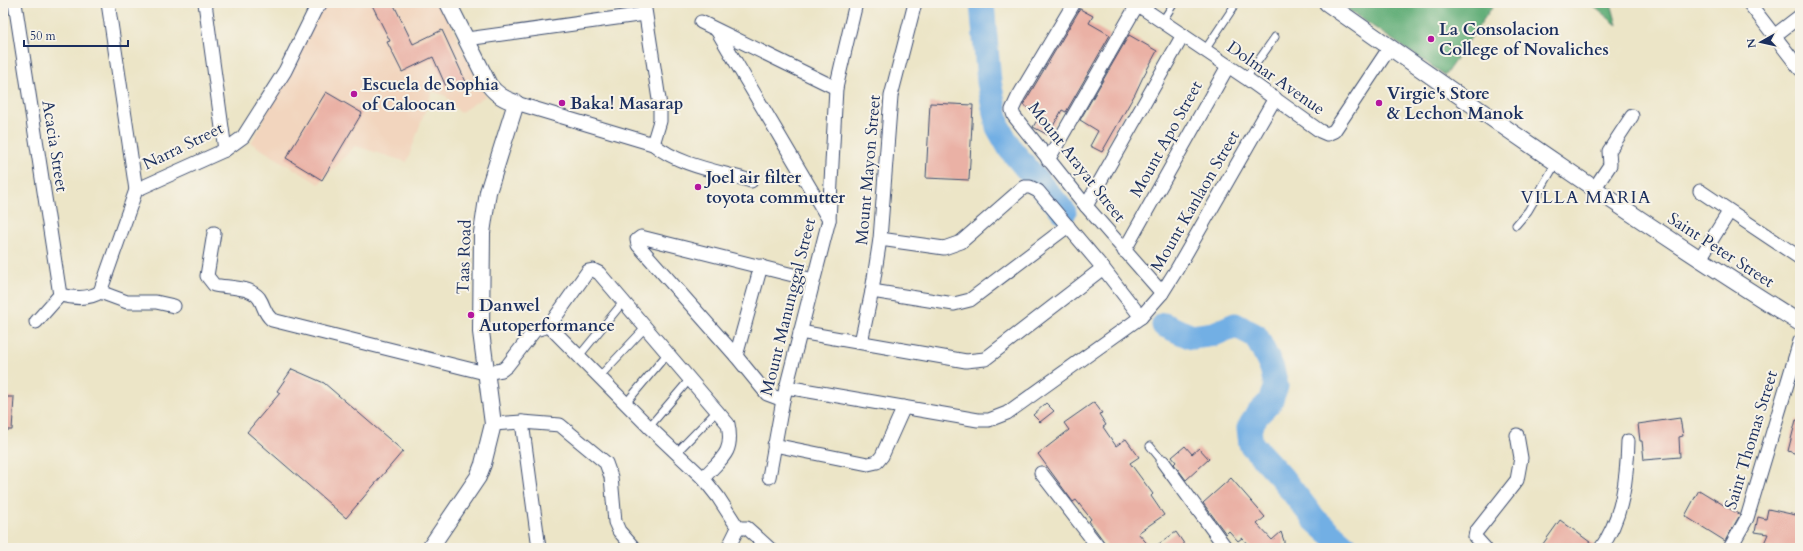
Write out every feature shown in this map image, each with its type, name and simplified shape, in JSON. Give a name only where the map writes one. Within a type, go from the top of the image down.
[{"type":"street","name":"Acacia Street","points":[[15,3],[60,295]]},
{"type":"street","points":[[108,3],[136,190]]},
{"type":"street","points":[[205,3],[225,150]]},
{"type":"street","points":[[448,3],[489,85],[496,94],[504,100],[653,144],[667,154],[688,162],[751,180]]},
{"type":"street","name":"Mount Manunggal Street","points":[[769,477],[785,393],[829,220],[836,88],[856,3]]},
{"type":"street","name":"Mount Mayon Street","points":[[861,342],[872,291],[880,239],[891,96],[915,3]]},
{"type":"street","name":"Mount Arayat Street","points":[[1074,3],[1014,104],[1012,110],[1014,116],[1048,160],[1162,293]]},
{"type":"street","name":"Saint Peter Street","points":[[1327,3],[1594,189],[1699,260],[1800,323]]},
{"type":"street","points":[[1749,3],[1800,69]]},
{"type":"street","name":"Narra Street","points":[[100,292],[136,190],[225,150],[243,137],[285,71],[318,4]]},
{"type":"street","points":[[1048,160],[1136,4]]},
{"type":"street","name":"Dolmar Avenue","points":[[1136,4],[1275,98],[1320,131],[1327,134],[1331,133],[1337,127],[1390,47]]},
{"type":"street","points":[[467,39],[644,9],[660,106],[660,121],[653,144]]},
{"type":"street","points":[[1774,36],[1800,16]]},
{"type":"street","points":[[701,22],[718,32],[836,88]]},
{"type":"street","points":[[718,32],[829,220]]},
{"type":"street","points":[[1086,206],[1183,35]]},
{"type":"street","name":"Mount Apo Street","points":[[1124,250],[1228,66]]},
{"type":"street","name":"Mount Kanlaon Street","points":[[761,266],[641,237],[637,240],[638,245],[736,356],[767,394],[785,393],[904,407],[978,420],[989,420],[1007,413],[1141,317],[1162,293],[1177,269],[1275,98]]},
{"type":"street","name":"Taas Road","points":[[430,548],[478,476],[483,464],[493,424],[485,373],[481,332],[482,233],[488,192],[516,103]]},
{"type":"street","points":[[1594,189],[1610,165],[1609,151],[1632,116]]},
{"type":"street","points":[[880,239],[944,248],[962,242],[1024,187],[1030,187],[1038,191],[1068,226],[1141,317]]},
{"type":"street","points":[[1700,191],[1729,212],[1800,258]]},
{"type":"street","points":[[1699,260],[1729,212]]},
{"type":"street","points":[[872,291],[954,304],[970,300],[1068,226]]},
{"type":"street","points":[[214,233],[207,276],[210,282],[214,285],[251,290],[258,297],[266,314],[272,320],[485,373],[502,370],[507,366],[535,330],[549,326],[588,271],[593,270],[599,272],[728,424],[731,438],[728,451],[703,478]]},
{"type":"street","points":[[736,356],[761,266],[813,280]]},
{"type":"street","points":[[800,332],[966,361],[985,359],[1103,268]]},
{"type":"street","points":[[36,322],[60,295],[75,298],[96,295],[100,292],[127,302],[156,302],[174,306]]},
{"type":"street","points":[[549,326],[649,427],[703,478],[718,497],[738,528]]},
{"type":"street","name":"Saint Thomas Street","points":[[1730,548],[1747,518],[1800,341]]},
{"type":"street","points":[[774,445],[868,464],[877,462],[882,456],[904,407]]},
{"type":"street","points":[[493,424],[522,422],[560,425],[606,463],[611,477],[615,522],[619,531],[634,548]]},
{"type":"street","points":[[522,422],[539,548]]},
{"type":"street","points":[[1482,545],[1475,537],[1476,532],[1517,480],[1521,458],[1517,435]]},
{"type":"street","points":[[1600,548],[1607,540],[1621,508],[1627,469],[1628,442]]},
{"type":"street","points":[[1162,462],[1226,548]]},
{"type":"street","points":[[1041,472],[1099,548]]},
{"type":"street","points":[[728,548],[738,528]]},
{"type":"street","points":[[738,528],[747,528],[769,548]]},
{"type":"lane","points":[[1162,22],[1174,3]]},
{"type":"lane","points":[[1204,50],[1233,8]]},
{"type":"lane","points":[[1246,78],[1275,37]]},
{"type":"lane","points":[[1516,225],[1528,211],[1556,163]]},
{"type":"lane","points":[[579,356],[624,301]]},
{"type":"lane","points":[[599,376],[646,327]]},
{"type":"lane","points":[[626,403],[668,353]]},
{"type":"lane","points":[[649,427],[690,379]]},
{"type":"lane","points":[[677,452],[717,411]]},
{"type":"lane","points":[[1150,446],[1162,462]]},
{"type":"shaded area","name":"Escuela de Sophia of Caloocan","points":[[325,3],[441,3],[485,96],[460,113],[446,96],[432,91],[407,162],[355,146],[319,184],[251,143]]},
{"type":"green space","name":"La Consolacion College of Novaliches","points":[[1338,3],[1495,3],[1445,75]]},
{"type":"green space","name":"La Consolacion College of Novaliches","points":[[1589,3],[1611,3],[1617,25]]},
{"type":"building","points":[[371,3],[393,3],[413,44],[442,30],[466,82],[448,91],[433,57],[402,72],[387,42],[390,41]]},
{"type":"building","points":[[1080,9],[1093,16],[1089,23],[1110,35],[1066,112],[1062,110],[1048,135],[1033,127],[1040,115],[1023,105]]},
{"type":"building","points":[[1129,35],[1157,51],[1135,94],[1102,152],[1090,146],[1098,131],[1080,120]]},
{"type":"building","points":[[326,92],[362,113],[322,180],[286,158]]},
{"type":"building","points":[[930,103],[973,105],[969,180],[926,178]]},
{"type":"building","points":[[292,369],[324,383],[403,451],[346,518],[247,432],[280,393],[277,391]]},
{"type":"building","points":[[3,397],[14,397],[12,430],[3,430]]},
{"type":"building","points":[[1094,402],[1102,413],[1099,414],[1106,425],[1103,427],[1116,446],[1126,439],[1139,457],[1130,463],[1153,494],[1151,496],[1164,515],[1138,533],[1151,548],[1107,548],[1089,521],[1091,519],[1076,500],[1073,502],[1038,454],[1069,430],[1064,423]]},
{"type":"building","points":[[1046,403],[1054,411],[1040,422],[1033,415]]},
{"type":"building","points":[[1680,418],[1683,436],[1679,437],[1680,457],[1644,460],[1638,424]]},
{"type":"building","points":[[1796,420],[1800,421],[1800,455],[1788,451]]},
{"type":"building","points":[[1185,446],[1192,454],[1199,448],[1209,459],[1186,480],[1174,464],[1176,462],[1172,457]]},
{"type":"building","points":[[1231,478],[1265,517],[1257,524],[1272,540],[1281,532],[1284,541],[1284,548],[1251,548],[1242,538],[1238,541],[1229,531],[1226,534],[1203,503]]},
{"type":"building","points":[[1699,490],[1740,515],[1725,541],[1685,516]]},
{"type":"building","points":[[1768,509],[1800,516],[1800,548],[1762,548],[1768,534],[1755,532],[1758,517],[1766,519]]},
{"type":"building","points":[[1560,520],[1594,545],[1593,548],[1540,548]]},
{"type":"building","points":[[1176,532],[1187,548],[1153,548]]},
{"type":"waterway","points":[[982,3],[989,82],[998,127],[1011,150],[1064,212]]},
{"type":"waterway","points":[[1164,325],[1192,337],[1214,334],[1235,325],[1256,336],[1272,368],[1276,386],[1270,402],[1257,415],[1249,428],[1251,444],[1282,478],[1315,520],[1347,548]]},
{"type":"place","name":"La Consolacion College of Novaliches","points":[[1431,39]]},
{"type":"place","name":"Escuela de Sophia of Caloocan","points":[[354,94]]},
{"type":"place","name":"Baka! Masarap","points":[[562,103]]},
{"type":"place","name":"Virgie's Store & Lechon Manok","points":[[1379,103]]},
{"type":"place","name":"Joel air filter toyota commutter","points":[[698,187]]},
{"type":"place","name":"Danwel Autoperformance","points":[[471,315]]},
{"type":"district","name":"VILLA MARIA","points":[[1586,197]]}]
